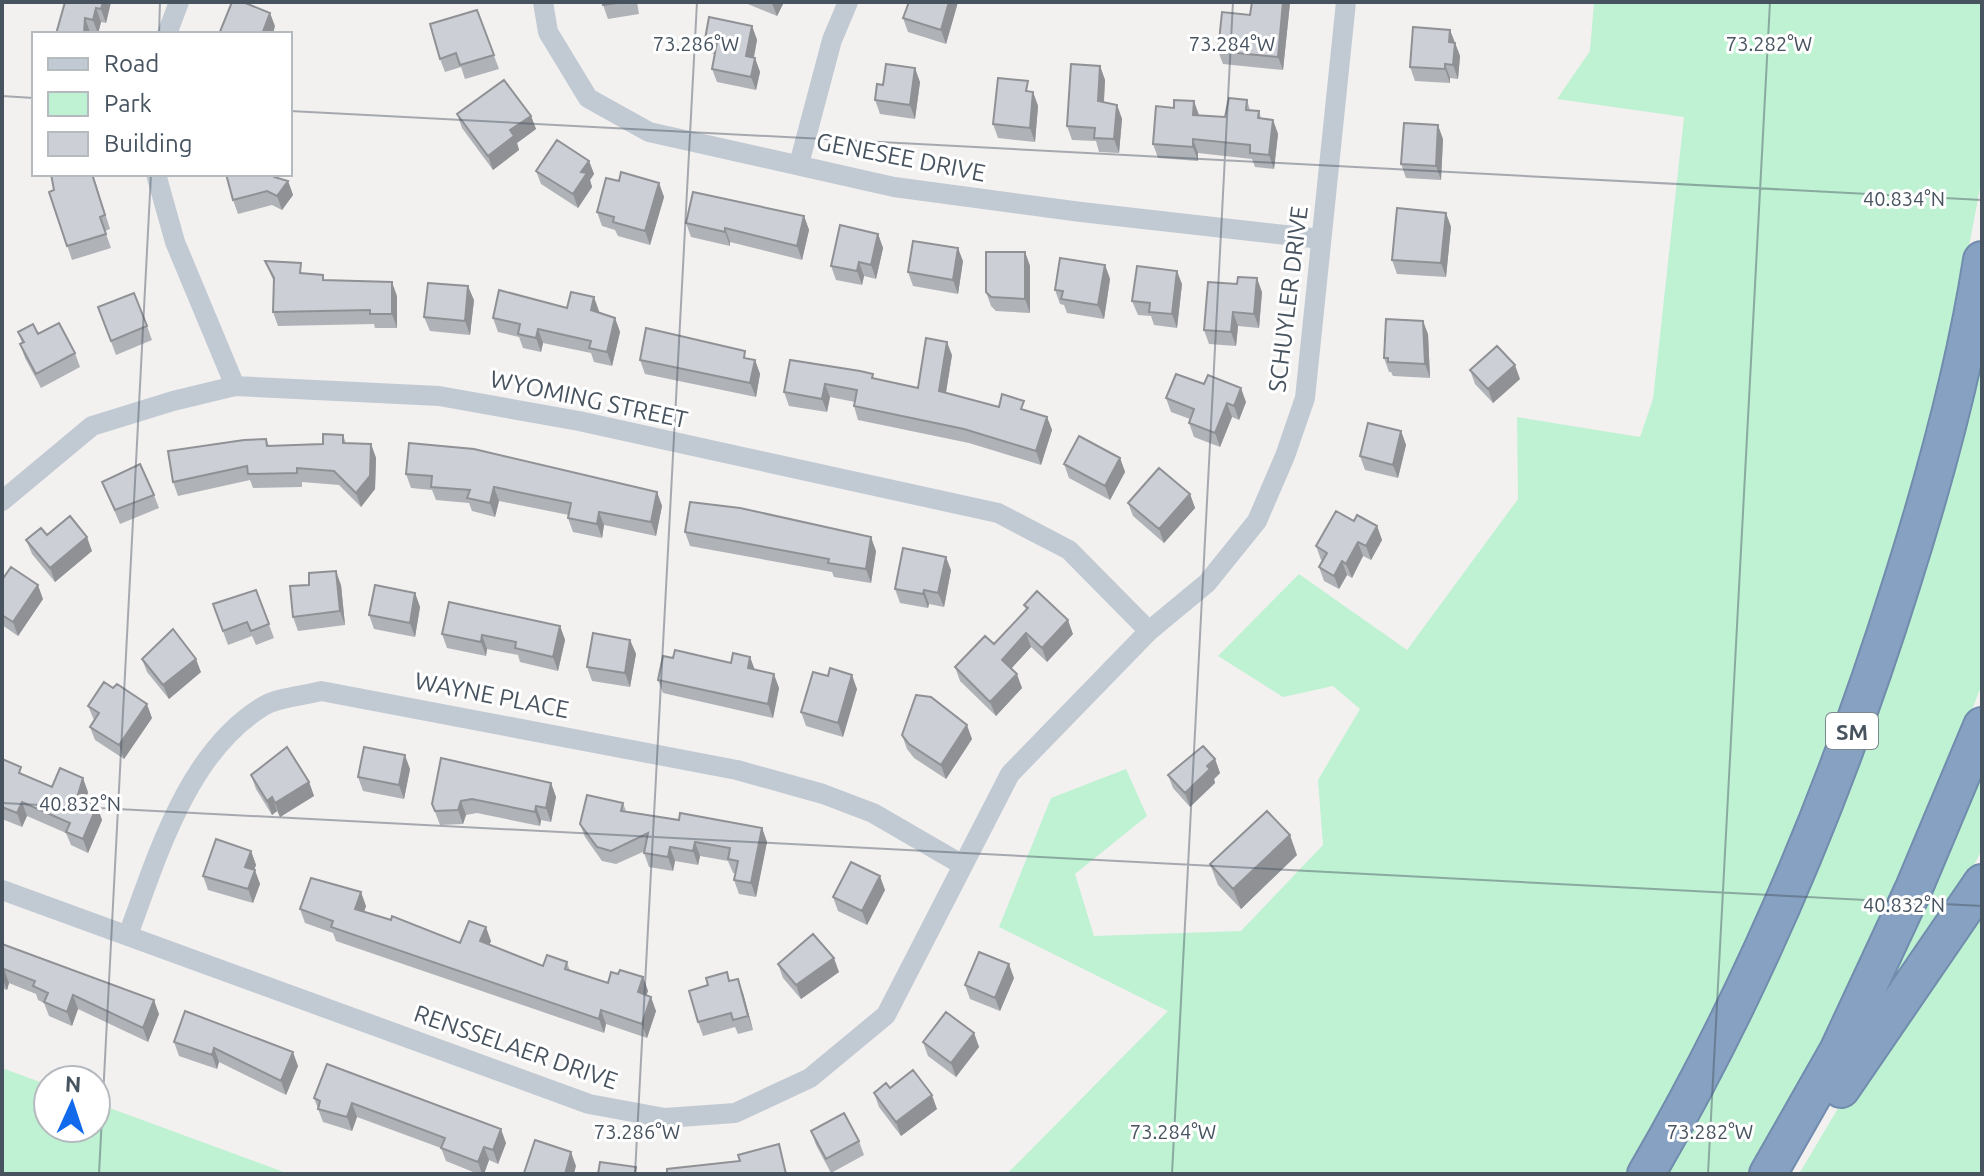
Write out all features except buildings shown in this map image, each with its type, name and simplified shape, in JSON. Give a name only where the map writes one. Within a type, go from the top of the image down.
[{"type":"highway","name":"SM","points":[[1646,1174],[1706,1071],[1796,879],[1869,688],[1930,491],[1982,260]]},
{"type":"highway","points":[[1768,1174],[1838,1051],[1914,888],[1982,726]]},
{"type":"highway","points":[[1780,1174],[1797,1159],[1857,1062],[1982,883]]},
{"type":"street","points":[[168,32],[179,2]]},
{"type":"street","name":"GENESEE DRIVE","points":[[543,2],[548,32],[588,98],[649,132],[894,187],[1321,239]]},
{"type":"street","points":[[799,164],[832,40],[848,2]]},
{"type":"street","name":"SCHUYLER DRIVE","points":[[961,864],[1010,774],[1149,631],[1207,583],[1257,521],[1285,456],[1305,398],[1346,2]]},
{"type":"street","points":[[157,176],[175,242],[235,386]]},
{"type":"street","name":"WYOMING STREET","points":[[2,501],[92,426],[235,386],[439,396],[579,421],[998,513],[1069,550],[1149,631]]},
{"type":"street","name":"WAYNE PLACE","points":[[128,935],[169,826],[212,752],[263,706],[321,691],[737,770],[873,813],[961,864]]},
{"type":"street","name":"RENSSELAER DRIVE","points":[[2,890],[589,1104],[665,1118],[735,1113],[810,1078],[886,1015],[933,928],[961,864]]},
{"type":"green space","points":[[1594,2],[1982,2],[1981,183],[1955,320],[1918,470],[1844,710],[1761,924],[1628,1174],[1007,1174],[1168,1011],[999,927],[1051,798],[1126,769],[1147,816],[1075,874],[1094,936],[1241,931],[1323,845],[1318,780],[1360,709],[1333,686],[1283,697],[1218,656],[1299,574],[1407,650],[1518,499],[1517,417],[1640,437],[1653,399],[1684,117],[1557,99],[1590,51]]},
{"type":"green space","points":[[1982,327],[1982,684],[1911,867],[1817,1064],[1753,1174],[1663,1174],[1767,977]]},
{"type":"green space","points":[[1982,761],[1982,849],[1966,882],[1879,1008]]},
{"type":"green space","points":[[1982,903],[1982,1174],[1799,1174],[1865,1063]]},
{"type":"green space","points":[[2,1068],[32,1079],[32,1144],[112,1144],[112,1109],[289,1174],[2,1174]]}]
